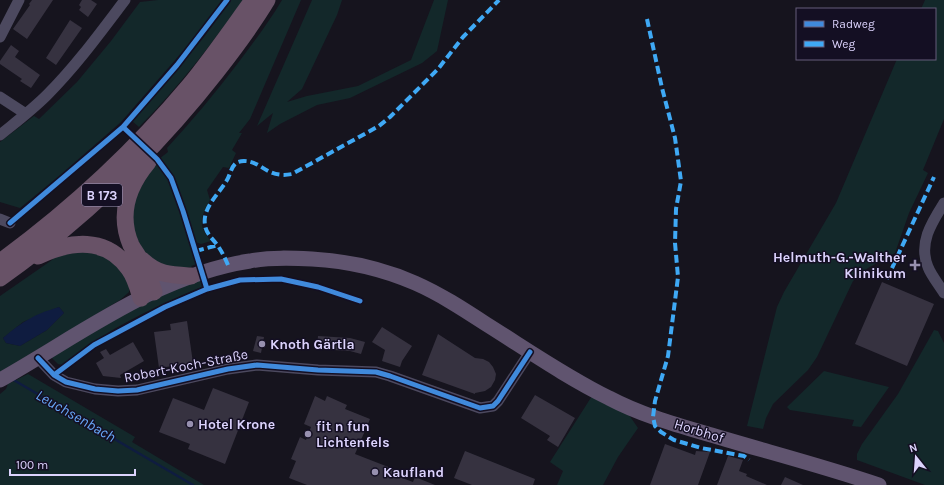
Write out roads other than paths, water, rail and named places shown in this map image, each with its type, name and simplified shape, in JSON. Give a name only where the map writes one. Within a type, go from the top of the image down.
[{"type":"highway","name":"B 173","points":[[0,278],[7,265],[122,159],[162,116],[190,84],[253,0]]},
{"type":"highway","name":"B 173","points":[[7,265],[87,210],[135,164],[182,114],[233,50],[267,0]]},
{"type":"highway","points":[[148,295],[148,276],[127,235],[125,207],[129,193],[138,174],[154,155],[182,114]]},
{"type":"highway","points":[[7,265],[69,245],[82,244],[99,246],[119,258],[130,270],[148,295]]},
{"type":"highway","points":[[139,258],[150,268],[159,273],[191,276]]},
{"type":"main road","name":"Horbhof","points":[[0,380],[16,372],[88,328],[148,295],[191,276],[252,260],[330,260],[379,270],[416,284],[443,298],[530,352],[609,398],[646,414],[879,485]]},
{"type":"street","points":[[0,37],[19,0]]},
{"type":"street","points":[[0,135],[26,114],[67,74],[125,0]]},
{"type":"street","points":[[0,97],[26,114]]},
{"type":"street","points":[[944,203],[929,229],[925,250],[928,268],[944,293]]},
{"type":"street","name":"Robert-Koch-Straße","points":[[38,358],[58,378],[75,385],[118,391],[137,390],[228,369],[257,365],[376,372],[480,408],[493,406],[498,401],[530,352]]},
{"type":"water","points":[[59,307],[64,313],[47,330],[20,346],[6,343],[3,338],[17,327],[35,316]]},
{"type":"waterway","name":"Leuchsenbach","points":[[12,379],[193,485]]},
{"type":"place","name":"Helmuth-G.-Walther Klinikum","points":[[915,265]]},
{"type":"place","name":"Knoth Gärtla","points":[[262,344]]},
{"type":"place","name":"Hotel Krone","points":[[190,424]]},
{"type":"place","name":"fit n fun Lichtenfels","points":[[308,434]]},
{"type":"place","name":"Kaufland","points":[[375,472]]}]
